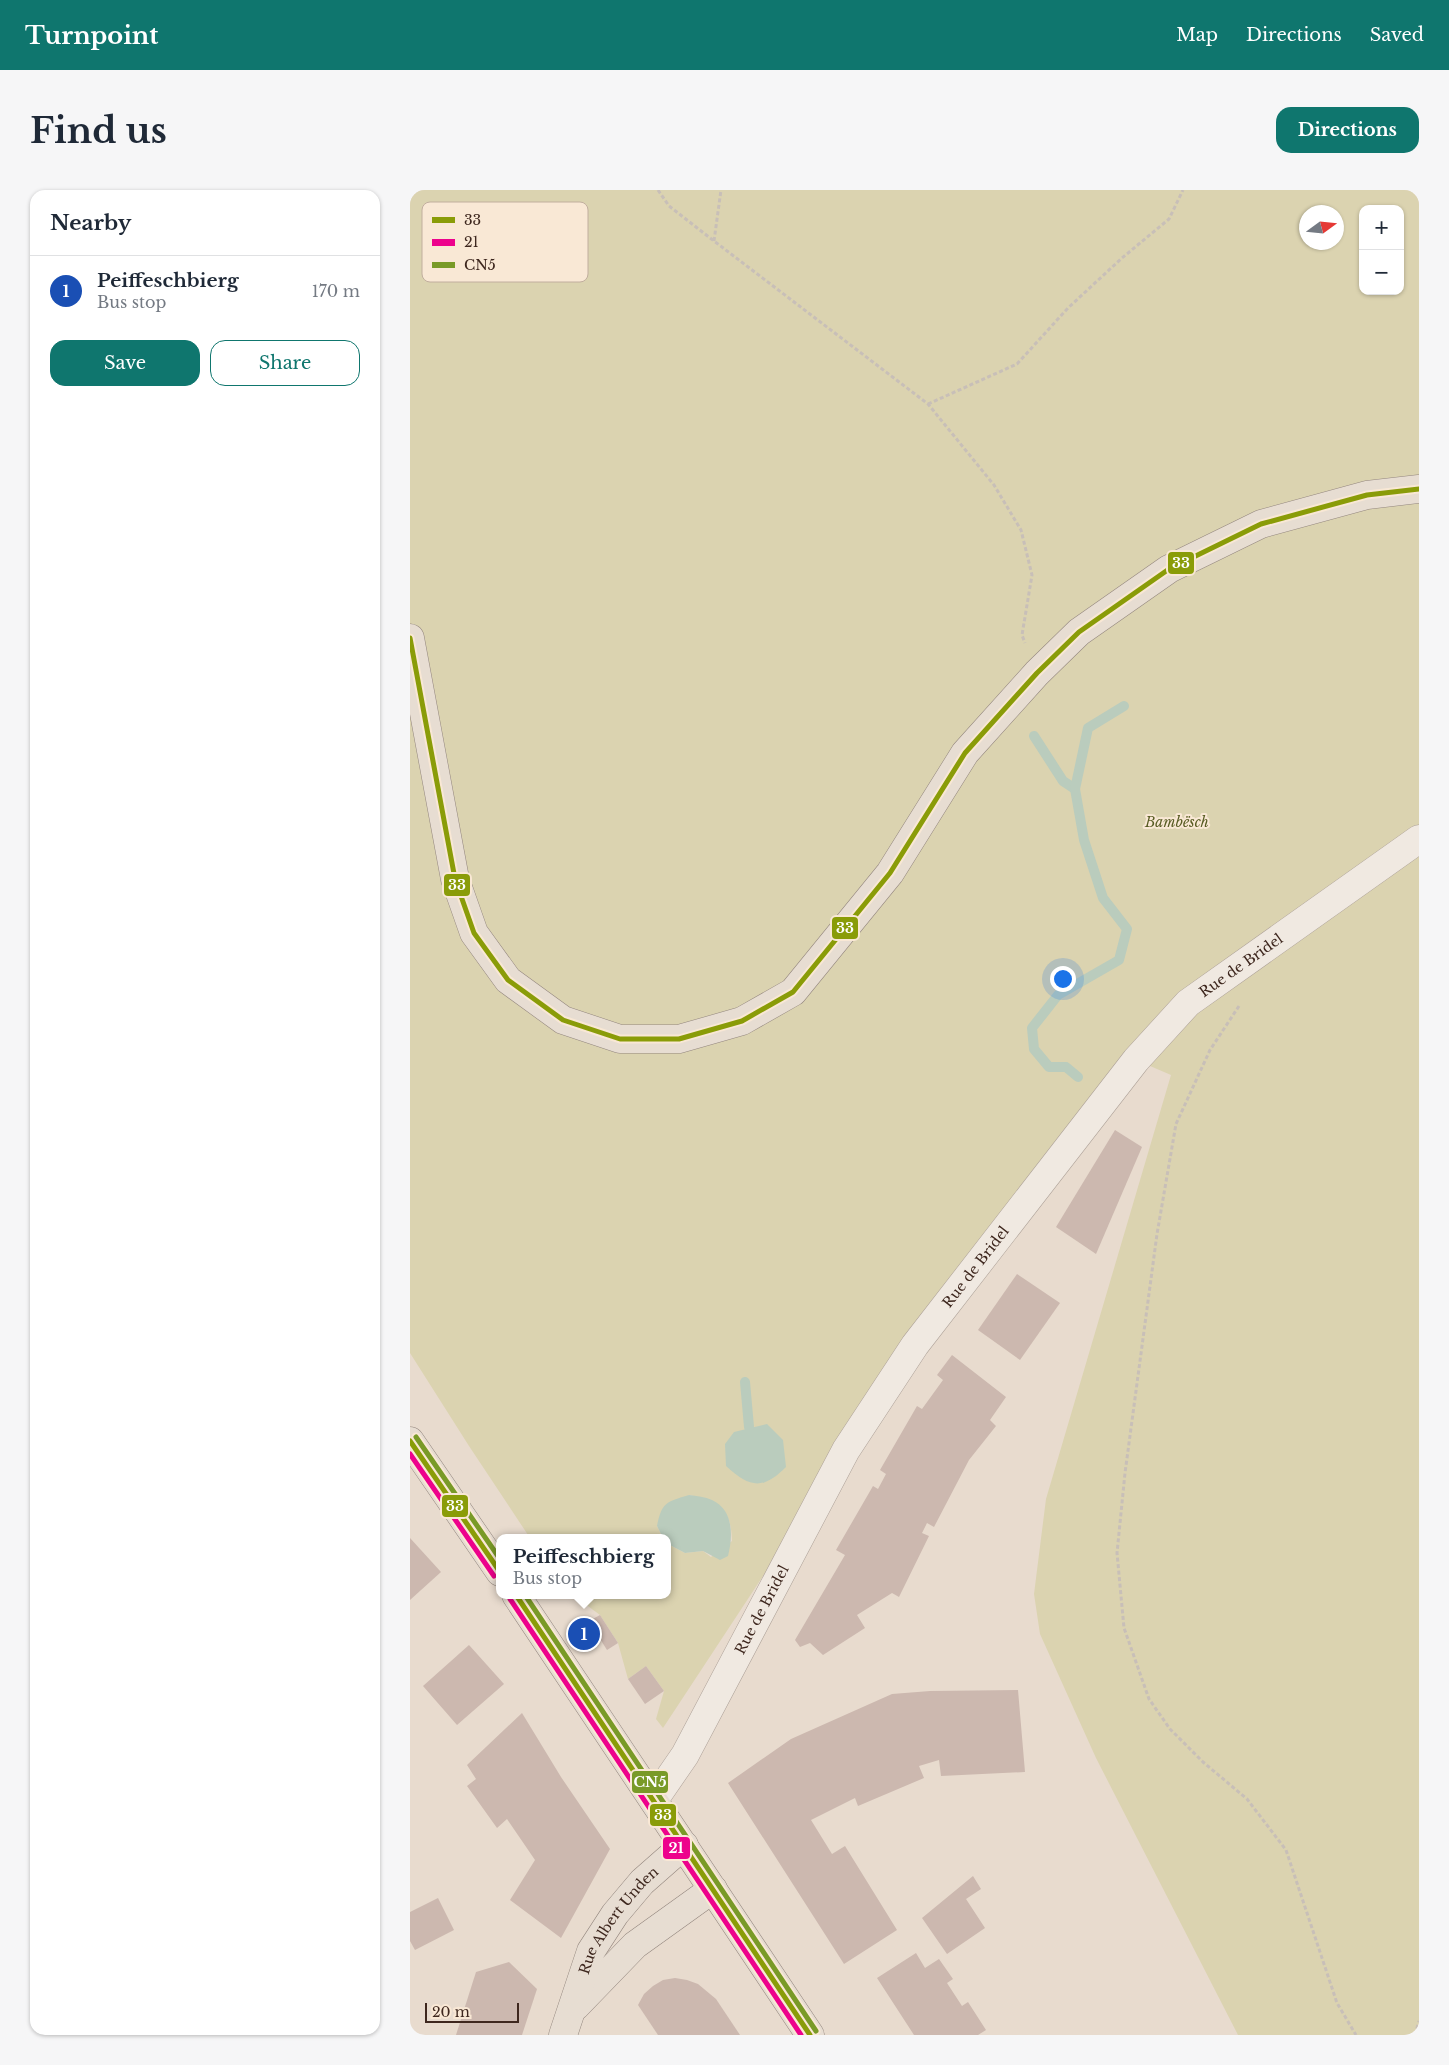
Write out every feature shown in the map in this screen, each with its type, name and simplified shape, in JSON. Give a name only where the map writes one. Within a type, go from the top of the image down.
[{"type":"main road","points":[[410,638],[455,879],[474,933],[508,980],[563,1020],[620,1039],[679,1039],[742,1021],[793,992],[890,872],[966,754],[1037,673],[1079,632],[1169,569],[1261,524],[1367,495],[1419,489]]},
{"type":"main road","points":[[410,1441],[496,1566]]},
{"type":"main road","points":[[519,1599],[810,2035]]},
{"type":"main road","name":"Rue Albert Unden","points":[[567,2023],[591,1951],[615,1914],[642,1882],[684,1845]]},
{"type":"main road","name":"Rue Albert Unden","points":[[567,2023],[635,1945],[713,1889]]},
{"type":"street","name":"Rue de Bridel","points":[[654,1800],[685,1755],[846,1450],[915,1344],[1136,1060],[1188,1003],[1419,840]]},
{"type":"path","points":[[658,190],[669,206],[928,404],[994,485],[1021,530],[1032,575],[1022,635],[1037,673]]},
{"type":"path","points":[[714,241],[721,190]]},
{"type":"path","points":[[928,404],[1017,364],[1068,308],[1122,258],[1169,220],[1183,190]]},
{"type":"path","points":[[1242,1000],[1210,1050],[1176,1124],[1157,1234],[1125,1473],[1118,1553],[1124,1628],[1149,1699],[1170,1729],[1203,1762],[1247,1799],[1286,1850],[1337,2003],[1356,2035]]},
{"type":"path","points":[[1415,2035],[1419,2020]]},
{"type":"green space","name":"Bambësch","points":[[410,190],[1419,190],[1419,2035],[1238,2035],[1096,1758],[1040,1634],[1034,1594],[1046,1499],[1171,1075],[1136,1060],[846,1450],[663,1728],[656,1719],[664,1691],[646,1666],[628,1679],[618,1643],[600,1615],[578,1599],[671,1599],[671,1546],[685,1553],[703,1551],[711,1557],[732,1541],[726,1514],[716,1503],[689,1495],[657,1526],[661,1534],[527,1534],[410,1353]]},
{"type":"shaded area","points":[[767,1424],[783,1440],[786,1467],[770,1480],[763,1483],[749,1482],[742,1479],[726,1466],[725,1444],[734,1432]]},
{"type":"shaded area","points":[[689,1495],[704,1497],[719,1504],[728,1517],[730,1525],[731,1541],[728,1556],[720,1560],[703,1551],[685,1553],[671,1546],[671,1534],[661,1534],[657,1526],[663,1507],[675,1499]]},
{"type":"building","points":[[1115,1130],[1142,1147],[1096,1254],[1056,1227]]},
{"type":"building","points":[[1017,1274],[1060,1303],[1020,1360],[978,1330]]},
{"type":"building","points":[[952,1355],[1006,1397],[990,1420],[996,1426],[969,1460],[934,1527],[927,1523],[922,1533],[929,1536],[899,1597],[892,1593],[857,1615],[865,1628],[823,1655],[810,1643],[800,1647],[795,1640],[845,1555],[836,1550],[873,1486],[878,1489],[886,1474],[880,1470],[917,1406],[922,1409],[943,1380],[937,1375]]},
{"type":"building","points":[[410,1538],[441,1572],[410,1600]]},
{"type":"building","points":[[600,1615],[618,1643],[607,1650],[589,1621]]},
{"type":"building","points":[[469,1645],[504,1684],[457,1725],[423,1686]]},
{"type":"building","points":[[646,1666],[664,1691],[645,1704],[628,1679]]},
{"type":"building","points":[[1018,1690],[1025,1772],[941,1776],[939,1760],[919,1766],[924,1778],[858,1806],[855,1798],[811,1820],[832,1854],[845,1846],[897,1930],[844,1964],[728,1783],[791,1739],[892,1694],[930,1691]]},
{"type":"building","points":[[522,1713],[561,1777],[610,1849],[561,1938],[510,1900],[535,1860],[507,1819],[497,1828],[467,1786],[476,1779],[467,1765]]},
{"type":"building","points":[[973,1876],[981,1889],[966,1899],[985,1928],[947,1954],[922,1918]]},
{"type":"building","points":[[438,1898],[454,1930],[415,1950],[410,1941],[410,1912]]},
{"type":"building","points":[[916,1953],[925,1968],[939,1959],[953,1979],[947,1983],[962,2006],[968,2002],[986,2030],[978,2035],[914,2035],[877,1978]]},
{"type":"building","points":[[509,1962],[537,1989],[522,2035],[456,2035],[476,1972]]},
{"type":"building","points":[[675,1978],[698,1984],[716,1999],[740,2035],[658,2035],[638,2005],[644,1994],[653,1986],[663,1980]]},
{"type":"waterway","points":[[1078,1077],[1066,1067],[1049,1067],[1034,1049],[1032,1028],[1058,995],[1119,960],[1127,929],[1103,898],[1084,840],[1075,789],[1088,728],[1124,706]]},
{"type":"waterway","points":[[1034,736],[1063,781],[1075,789]]},
{"type":"waterway","points":[[745,1382],[749,1427]]},
{"type":"transit line","name":"33","points":[[410,638],[455,879],[474,933],[508,980],[563,1020],[620,1039],[679,1039],[742,1021],[793,992],[890,873],[965,753],[1037,673],[1079,632],[1169,569],[1261,524],[1367,495],[1419,489]]},
{"type":"transit line","name":"CN5","points":[[416,1437],[496,1553]]},
{"type":"transit line","name":"33","points":[[410,1441],[496,1566]]},
{"type":"transit line","name":"21","points":[[410,1454],[494,1576]]},
{"type":"transit line","name":"21","points":[[510,1599],[801,2035]]},
{"type":"transit line","name":"33","points":[[519,1599],[810,2035]]},
{"type":"transit line","name":"CN5","points":[[528,1599],[816,2031]]},
{"type":"place","name":"Peiffeschbierg","points":[[584,1634]]}]
